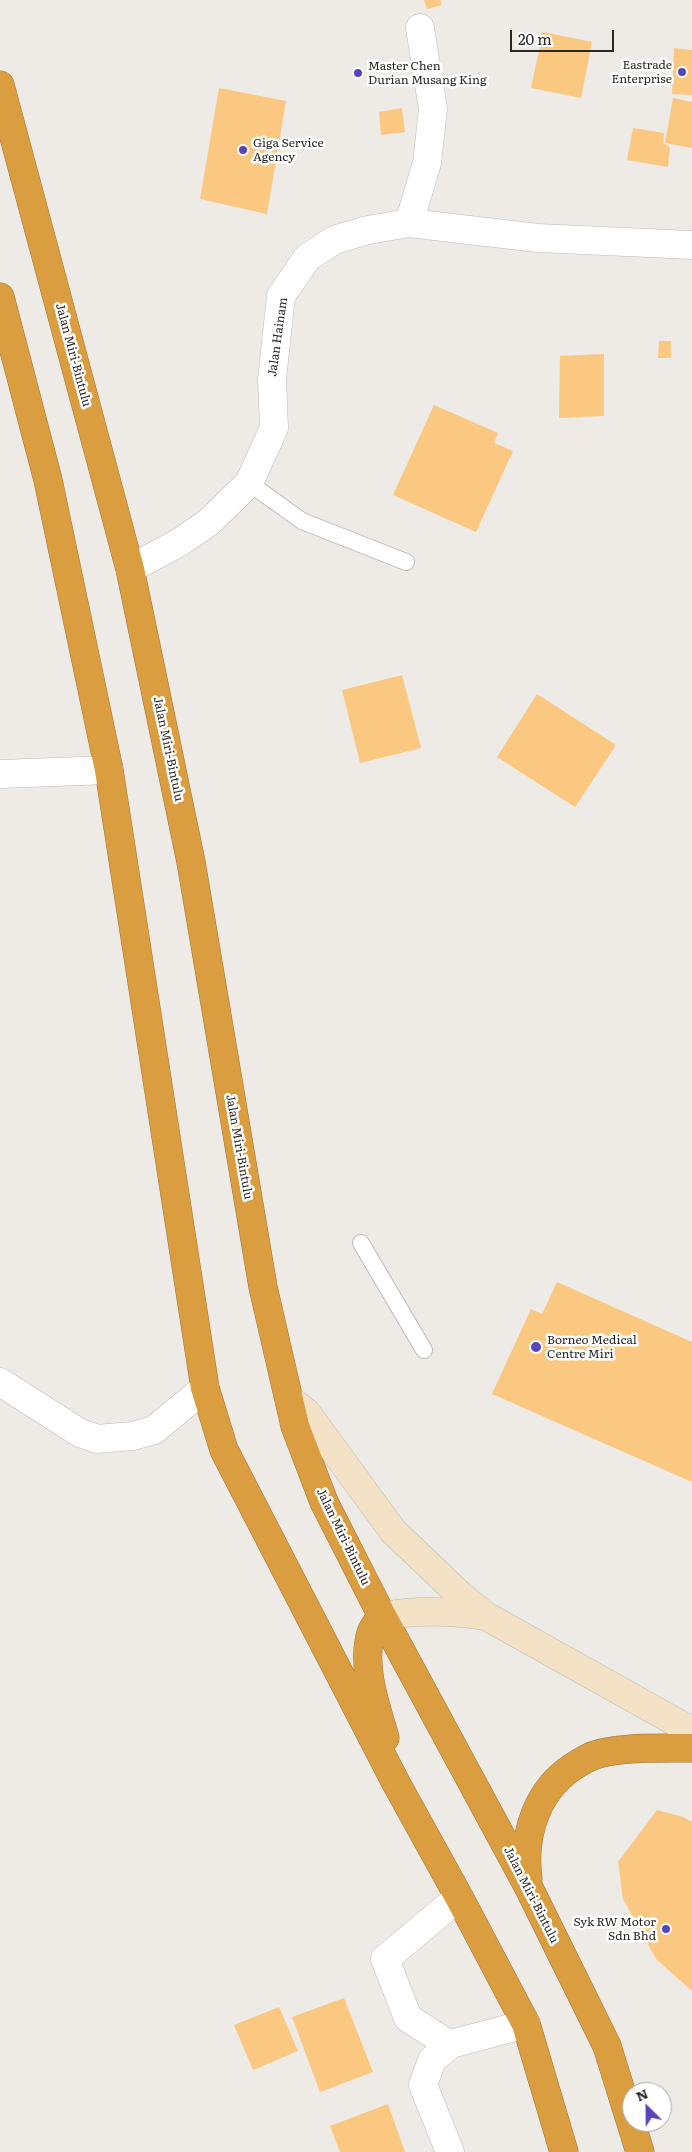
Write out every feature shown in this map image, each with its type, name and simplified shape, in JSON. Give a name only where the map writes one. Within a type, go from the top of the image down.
[{"type":"highway","name":"Jalan Miri-Bintulu","points":[[0,85],[130,569],[191,862],[263,1287],[295,1426],[324,1502],[382,1616],[528,1886],[607,2046],[640,2152]]},
{"type":"highway","points":[[0,297],[48,480],[109,770],[205,1388],[224,1450],[396,1783],[526,2024],[564,2152]]},
{"type":"highway","points":[[382,1616],[372,1632],[368,1659],[372,1689],[396,1783]]},
{"type":"highway","points":[[528,1886],[526,1847],[530,1828],[536,1810],[557,1780],[588,1758],[606,1752],[658,1748],[692,1748]]},
{"type":"street","points":[[409,223],[427,163],[432,109],[420,28]]},
{"type":"street","name":"Jalan Hainam","points":[[130,569],[180,542],[208,522],[249,483],[274,428],[272,379],[281,296],[307,258],[334,240],[368,230],[409,223],[538,238],[692,245]]},
{"type":"street","points":[[0,774],[109,770]]},
{"type":"street","points":[[0,1382],[80,1433],[98,1439],[133,1436],[154,1430],[205,1388]]},
{"type":"street","points":[[289,1399],[311,1418],[393,1530],[460,1595],[486,1616],[692,1731]]},
{"type":"street","points":[[382,1616],[413,1611],[448,1611],[486,1616]]},
{"type":"street","points":[[450,2045],[408,2018],[385,1959],[459,1897]]},
{"type":"street","points":[[450,2152],[423,2085],[432,2060],[450,2045],[526,2024]]},
{"type":"lane","points":[[249,483],[302,521],[406,562]]},
{"type":"lane","points":[[362,1242],[424,1350]]},
{"type":"building","points":[[424,0],[440,0],[442,5],[427,9]]},
{"type":"building","points":[[543,32],[592,42],[581,98],[531,88]]},
{"type":"building","name":"Eastrade Enterprise","points":[[674,48],[692,50],[692,95],[672,94]]},
{"type":"building","name":"Giga Service Agency","points":[[219,88],[286,101],[267,214],[200,199]]},
{"type":"building","points":[[673,98],[692,102],[692,148],[665,143]]},
{"type":"building","points":[[402,108],[405,132],[381,135],[379,112]]},
{"type":"building","points":[[633,128],[664,133],[663,143],[670,147],[668,167],[627,160]]},
{"type":"building","points":[[659,341],[671,341],[671,358],[658,358]]},
{"type":"building","points":[[604,354],[604,416],[559,418],[560,356]]},
{"type":"building","points":[[434,405],[498,433],[494,443],[513,451],[476,532],[393,495]]},
{"type":"building","points":[[402,675],[421,748],[360,763],[342,690]]},
{"type":"building","points":[[537,694],[616,745],[575,807],[497,757]]},
{"type":"building","points":[[557,1282],[692,1342],[692,1482],[492,1394],[531,1309],[542,1314]]},
{"type":"building","name":"Syk RW Motor Sdn Bhd","points":[[657,1810],[683,1817],[692,1822],[692,1991],[656,1959],[623,1899],[618,1862]]},
{"type":"building","points":[[344,1998],[373,2072],[320,2092],[292,2017]]},
{"type":"building","points":[[279,2007],[298,2051],[253,2070],[234,2025]]},
{"type":"building","points":[[388,2104],[405,2152],[340,2152],[330,2126]]},
{"type":"place","name":"Eastrade Enterprise","points":[[682,72]]},
{"type":"place","name":"Master Chen Durian Musang King","points":[[358,73]]},
{"type":"place","name":"Giga Service Agency","points":[[243,150]]},
{"type":"place","name":"Borneo Medical Centre Miri","points":[[536,1347]]},
{"type":"place","name":"Syk RW Motor Sdn Bhd","points":[[666,1929]]}]
